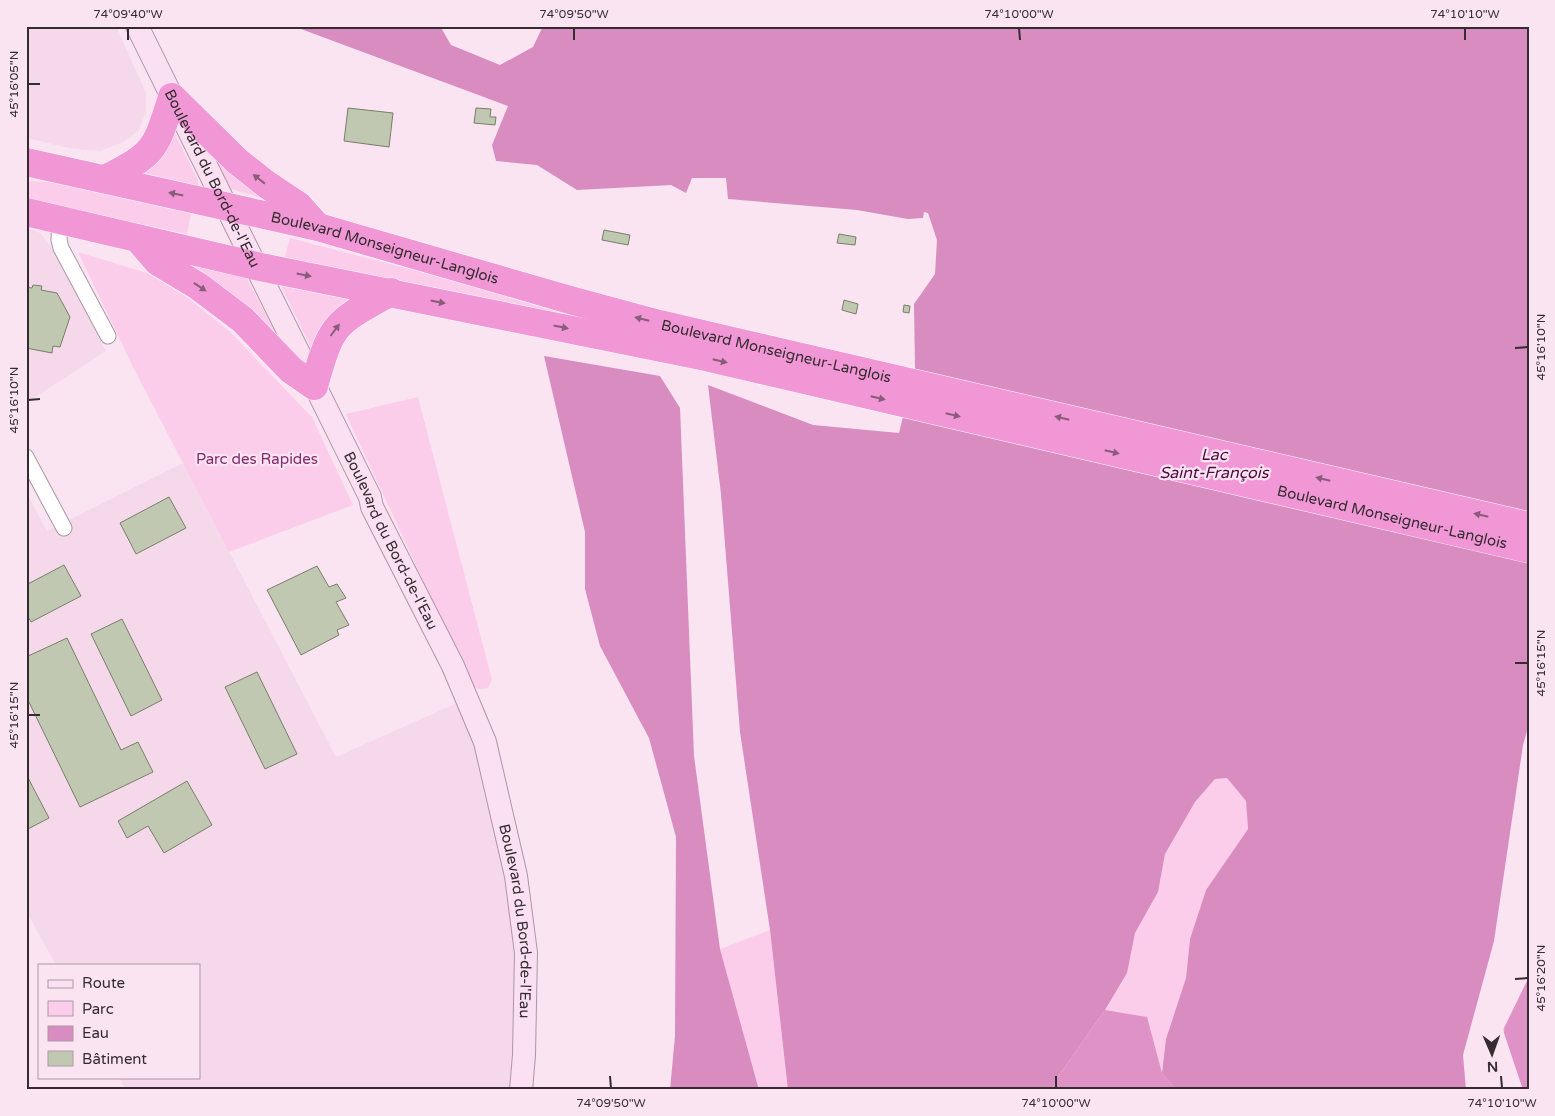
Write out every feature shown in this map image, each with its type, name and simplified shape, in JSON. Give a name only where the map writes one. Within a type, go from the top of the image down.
[{"type":"highway","points":[[105,179],[137,161],[151,150],[161,134],[172,97],[244,167],[299,206],[318,227]]},
{"type":"highway","name":"Boulevard Monseigneur-Langlois","points":[[26,162],[224,204],[318,227],[604,310],[908,393],[1529,549]]},
{"type":"highway","name":"Boulevard Monseigneur-Langlois","points":[[26,212],[256,266],[698,356],[908,393],[1529,526]]},
{"type":"highway","points":[[138,239],[158,262],[198,286],[243,320],[291,370],[314,386],[327,342],[338,325],[355,311],[390,292]]},
{"type":"street","name":"Boulevard du Bord-de-l'Eau","points":[[137,26],[370,497],[372,507],[452,666],[485,742],[516,876],[526,953],[524,1055],[521,1090]]},
{"type":"street","points":[[60,220],[58,235],[61,248],[108,336]]},
{"type":"street","points":[[26,457],[64,528]]},
{"type":"shaded area","points":[[26,26],[116,26],[146,93],[146,112],[139,130],[123,142],[101,151],[74,149],[26,138]]},
{"type":"shaded area","points":[[26,227],[40,233],[55,251],[106,351],[26,403]]},
{"type":"shaded area","points":[[183,463],[336,757],[457,703],[499,806],[516,876],[521,1090],[126,1090],[120,1078],[200,1078],[200,964],[55,964],[26,911],[26,492],[47,531]]},
{"type":"shaded area","points":[[1529,977],[1529,1090],[1523,1090],[1503,1030]]},
{"type":"shaded area","points":[[1105,1010],[1147,1017],[1162,1073],[1176,1090],[1052,1090],[1057,1078]]},
{"type":"green space","points":[[170,124],[198,180],[199,190],[134,172]]},
{"type":"green space","points":[[203,136],[277,203],[231,189]]},
{"type":"green space","points":[[26,181],[61,182],[192,209],[187,234],[26,199]]},
{"type":"green space","points":[[290,238],[567,310],[567,317],[284,260]]},
{"type":"green space","name":"Parc des Rapides","points":[[78,252],[147,273],[188,298],[229,331],[312,417],[353,505],[229,552],[133,367]]},
{"type":"green space","points":[[164,258],[246,277],[288,356]]},
{"type":"green space","points":[[281,286],[363,300],[316,358]]},
{"type":"green space","points":[[418,397],[492,680],[488,688],[479,689],[472,686],[346,414]]},
{"type":"green space","points":[[1227,778],[1246,801],[1248,829],[1206,890],[1190,939],[1186,978],[1166,1039],[1162,1073],[1176,1090],[1052,1090],[1127,973],[1135,933],[1158,892],[1165,854],[1195,802],[1215,779]]},
{"type":"green space","points":[[770,930],[788,1090],[759,1090],[720,949]]},
{"type":"water","name":"Lac Saint-François","points":[[293,26],[440,26],[451,45],[500,65],[533,47],[543,26],[1529,26],[1529,724],[1523,745],[1494,941],[1463,1055],[1466,1090],[1176,1090],[1162,1073],[1166,1039],[1186,978],[1190,939],[1206,890],[1248,829],[1246,801],[1227,778],[1215,779],[1195,802],[1165,854],[1158,892],[1135,933],[1127,973],[1105,1010],[1057,1078],[1052,1090],[788,1090],[770,930],[740,732],[721,494],[708,385],[813,425],[899,433],[915,368],[914,304],[935,274],[937,240],[928,213],[924,212],[923,218],[908,219],[857,210],[728,199],[726,178],[692,178],[686,193],[671,185],[577,190],[537,165],[496,161],[492,145],[508,106]]},
{"type":"water","points":[[544,356],[660,376],[680,408],[694,756],[720,949],[759,1090],[670,1090],[675,1036],[676,837],[649,738],[600,646],[585,589],[585,532]]},
{"type":"building","points":[[348,108],[393,113],[389,147],[344,141]]},
{"type":"building","points":[[476,108],[491,109],[490,117],[496,117],[495,125],[474,123]]},
{"type":"building","points":[[604,230],[630,235],[628,245],[602,240]]},
{"type":"building","points":[[839,234],[856,237],[855,245],[837,243]]},
{"type":"building","points":[[33,285],[42,286],[41,290],[57,293],[70,317],[60,347],[53,346],[52,353],[26,348],[26,287],[32,288]]},
{"type":"building","points":[[844,300],[858,304],[856,314],[842,310]]},
{"type":"building","points":[[904,305],[910,306],[909,313],[903,312]]},
{"type":"building","points":[[169,497],[186,528],[136,554],[120,523]]},
{"type":"building","points":[[64,565],[81,596],[31,622],[26,613],[26,585]]},
{"type":"building","points":[[317,566],[329,587],[337,584],[346,598],[336,602],[349,625],[337,630],[339,635],[301,655],[267,590]]},
{"type":"building","points":[[122,619],[162,700],[131,716],[91,634]]},
{"type":"building","points":[[67,638],[121,750],[138,742],[153,772],[80,807],[26,696],[26,657]]},
{"type":"building","points":[[257,672],[297,754],[265,769],[225,687]]},
{"type":"building","points":[[26,774],[49,818],[26,830]]},
{"type":"building","points":[[187,781],[212,825],[164,853],[148,826],[127,838],[118,821]]}]
